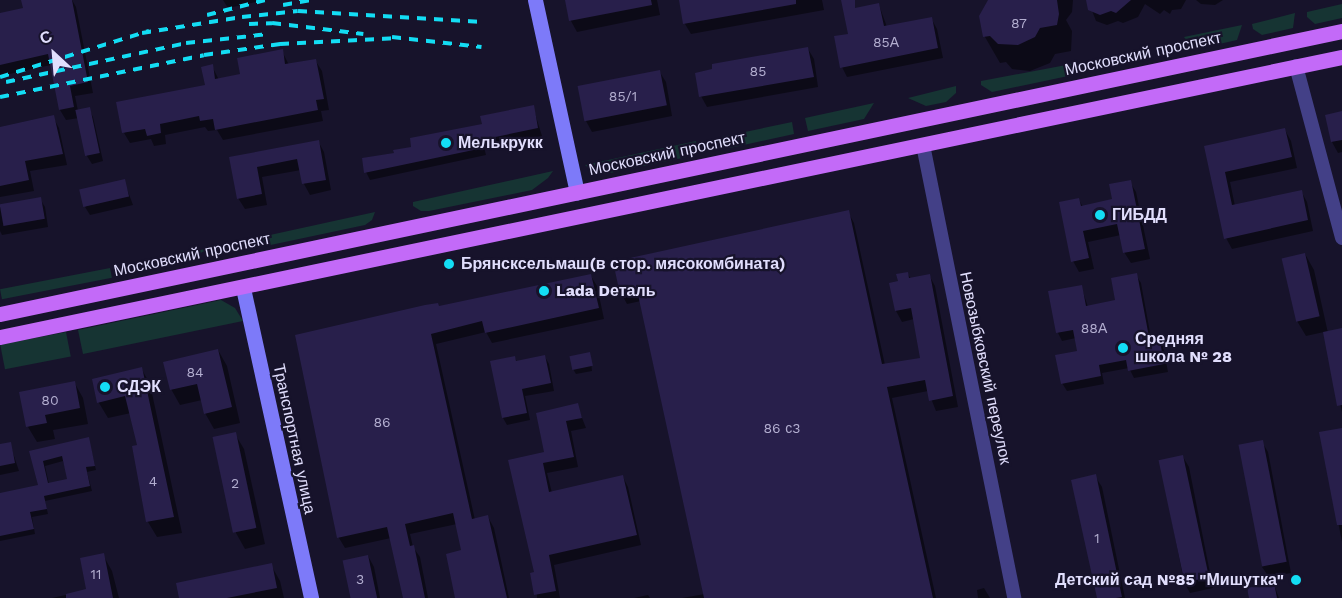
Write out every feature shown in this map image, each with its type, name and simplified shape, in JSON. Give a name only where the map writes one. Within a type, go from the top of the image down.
[{"type":"main road","name":"Московский проспект","points":[[0,314],[1342,32]]},
{"type":"main road","points":[[0,337],[1342,57]]},
{"type":"main road","points":[[916,120],[922,145]]},
{"type":"main road","points":[[238,264],[243,288]]},
{"type":"street","points":[[535,0],[577,192]]},
{"type":"street","points":[[1296,66],[1342,238]]},
{"type":"street","name":"Новозыбковский переулок","points":[[922,145],[1014,598]]},
{"type":"street","name":"Транспортная улица","points":[[243,288],[311,598]]},
{"type":"green space","points":[[1342,4],[1342,18],[1315,24],[1307,17],[1307,12]]},
{"type":"green space","points":[[1295,13],[1293,28],[1262,35],[1253,29],[1252,24]]},
{"type":"green space","points":[[1242,25],[1237,40],[1197,49],[1191,46],[1184,37]]},
{"type":"green space","points":[[1082,62],[1079,71],[1073,75],[992,92],[981,85],[981,81]]},
{"type":"green space","points":[[956,86],[956,93],[946,102],[926,106],[908,98]]},
{"type":"green space","points":[[874,103],[864,119],[808,131],[805,118]]},
{"type":"green space","points":[[792,122],[794,134],[730,148],[722,142],[721,137]]},
{"type":"green space","points":[[696,141],[695,150],[687,157],[605,174],[594,173],[585,165]]},
{"type":"green space","points":[[553,171],[548,178],[532,190],[429,211],[421,211],[413,206],[413,202]]},
{"type":"green space","points":[[375,212],[372,220],[365,225],[247,250],[234,246],[202,252],[194,261],[189,262],[187,253]]},
{"type":"green space","points":[[110,268],[112,278],[2,299],[0,289]]},
{"type":"green space","points":[[221,300],[235,308],[243,321],[83,354],[78,330]]},
{"type":"green space","points":[[66,332],[71,357],[5,369],[0,345]]},
{"type":"building","points":[[21,0],[72,0],[88,82],[70,86],[74,107],[59,110],[48,54],[0,65],[0,13],[23,8]]},
{"type":"building","points":[[565,0],[651,0],[652,5],[569,21]]},
{"type":"building","points":[[679,0],[796,0],[796,4],[683,24]]},
{"type":"building","points":[[841,0],[855,0],[855,8],[879,3],[884,26],[932,17],[938,48],[840,68],[834,36],[848,34]]},
{"type":"building","points":[[988,0],[1057,0],[1059,14],[1057,25],[1040,28],[1035,37],[1018,45],[998,44],[990,36],[983,37],[979,16]]},
{"type":"building","points":[[1086,0],[1131,0],[1116,13],[1111,11],[1100,15],[1088,10]]},
{"type":"building","points":[[808,47],[814,77],[699,97],[695,73],[712,69],[712,64]]},
{"type":"building","points":[[283,49],[285,64],[316,59],[324,99],[316,100],[318,110],[215,130],[213,119],[200,121],[199,116],[160,124],[161,133],[147,136],[145,129],[122,133],[116,102],[205,85],[201,67],[213,64],[215,79],[240,74],[237,58]]},
{"type":"building","points":[[660,70],[667,105],[584,121],[578,86]]},
{"type":"building","points":[[534,105],[538,128],[481,140],[483,148],[364,173],[362,158],[394,153],[393,150],[411,147],[410,138],[482,124],[480,116]]},
{"type":"building","points":[[90,107],[100,153],[85,156],[75,110]]},
{"type":"building","points":[[1342,111],[1342,140],[1331,142],[1325,115]]},
{"type":"building","points":[[54,115],[63,154],[25,161],[29,180],[0,186],[0,127]]},
{"type":"building","points":[[1285,128],[1292,157],[1225,172],[1232,205],[1302,190],[1308,220],[1224,239],[1204,146]]},
{"type":"building","points":[[319,140],[326,180],[302,184],[297,159],[257,167],[262,194],[237,199],[229,157]]},
{"type":"building","points":[[125,179],[129,197],[83,207],[79,190]]},
{"type":"building","name":"ГИБДД","points":[[1131,180],[1145,249],[1123,253],[1117,224],[1083,231],[1089,258],[1071,262],[1059,202],[1079,198],[1081,206],[1112,199],[1109,184]]},
{"type":"building","points":[[41,197],[45,219],[3,226],[0,204]]},
{"type":"building","points":[[849,210],[882,364],[920,358],[911,308],[895,311],[889,283],[898,281],[896,274],[908,272],[909,278],[930,274],[953,396],[929,401],[925,380],[887,387],[933,598],[704,598],[637,290],[620,294],[615,271],[632,267],[630,258]]},
{"type":"building","points":[[1305,253],[1320,316],[1296,322],[1282,258]]},
{"type":"building","points":[[1137,273],[1149,337],[1159,335],[1164,364],[1128,371],[1126,360],[1099,365],[1101,376],[1061,384],[1055,355],[1077,351],[1073,330],[1056,333],[1048,291],[1082,285],[1086,306],[1115,300],[1111,278]]},
{"type":"building","points":[[591,274],[599,308],[485,333],[482,321],[431,334],[472,519],[488,515],[507,598],[455,598],[446,554],[461,550],[453,513],[405,524],[410,546],[414,545],[425,598],[403,598],[387,527],[337,538],[295,335],[425,305],[438,303],[439,306]]},
{"type":"building","points":[[1342,328],[1342,405],[1337,406],[1323,332]]},
{"type":"building","points":[[218,349],[232,407],[204,414],[197,384],[170,390],[163,362]]},
{"type":"building","points":[[590,352],[593,366],[572,370],[569,356]]},
{"type":"building","points":[[545,355],[551,383],[522,389],[527,413],[502,418],[490,361],[515,356],[516,361]]},
{"type":"building","points":[[142,367],[174,517],[146,522],[132,446],[137,445],[125,396],[97,403],[92,379]]},
{"type":"building","points":[[75,381],[80,408],[45,415],[47,423],[26,427],[19,392]]},
{"type":"building","points":[[578,403],[582,418],[566,421],[574,457],[543,463],[549,492],[623,475],[637,535],[549,555],[556,591],[534,595],[530,573],[534,572],[508,460],[544,452],[536,413]]},
{"type":"building","points":[[1342,428],[1342,525],[1337,525],[1319,432]]},
{"type":"building","points":[[236,432],[256,528],[233,533],[213,437]]},
{"type":"building","points":[[89,437],[95,466],[86,467],[90,486],[44,496],[47,509],[30,512],[34,529],[0,536],[0,493],[38,485],[29,451]],"holes":[[[62,456],[67,479],[48,483],[43,461]]]},
{"type":"building","points":[[1263,440],[1287,562],[1262,566],[1238,445]]},
{"type":"building","points":[[11,442],[15,463],[0,466],[0,444]]},
{"type":"building","points":[[1183,455],[1209,577],[1185,582],[1159,460]]},
{"type":"building","points":[[1096,474],[1122,597],[1097,598],[1071,480]]},
{"type":"building","points":[[104,553],[113,598],[66,598],[66,594],[86,589],[80,558]]},
{"type":"building","points":[[368,555],[377,598],[351,598],[343,560]]},
{"type":"building","points":[[272,563],[277,588],[227,598],[179,598],[176,583]]},
{"type":"building","points":[[1274,583],[1277,598],[1249,598],[1247,588]]},
{"type":"railway","points":[[207,15],[265,0]]},
{"type":"railway","points":[[283,5],[310,0]]},
{"type":"railway","points":[[142,33],[242,17],[298,11],[483,22]]},
{"type":"railway","points":[[249,24],[272,23],[363,34]]},
{"type":"railway","points":[[0,77],[149,31]]},
{"type":"railway","points":[[6,82],[186,43],[269,34]]},
{"type":"railway","points":[[392,37],[481,47]]},
{"type":"railway","points":[[0,97],[204,55],[280,44],[399,38]]},
{"type":"place","name":"Мелькрукк","points":[[446,143]]},
{"type":"place","name":"ГИБДД","points":[[1100,215]]},
{"type":"place","name":"Брянсксельмаш(в стор. мясокомбината)","points":[[449,264]]},
{"type":"place","name":"Lada Dеталь","points":[[544,291]]},
{"type":"place","name":"Средняя школа № 28","points":[[1123,348]]},
{"type":"place","name":"СДЭК","points":[[105,387]]},
{"type":"place","name":"Детский сад №85 \"Мишутка\"","points":[[1296,580]]}]
